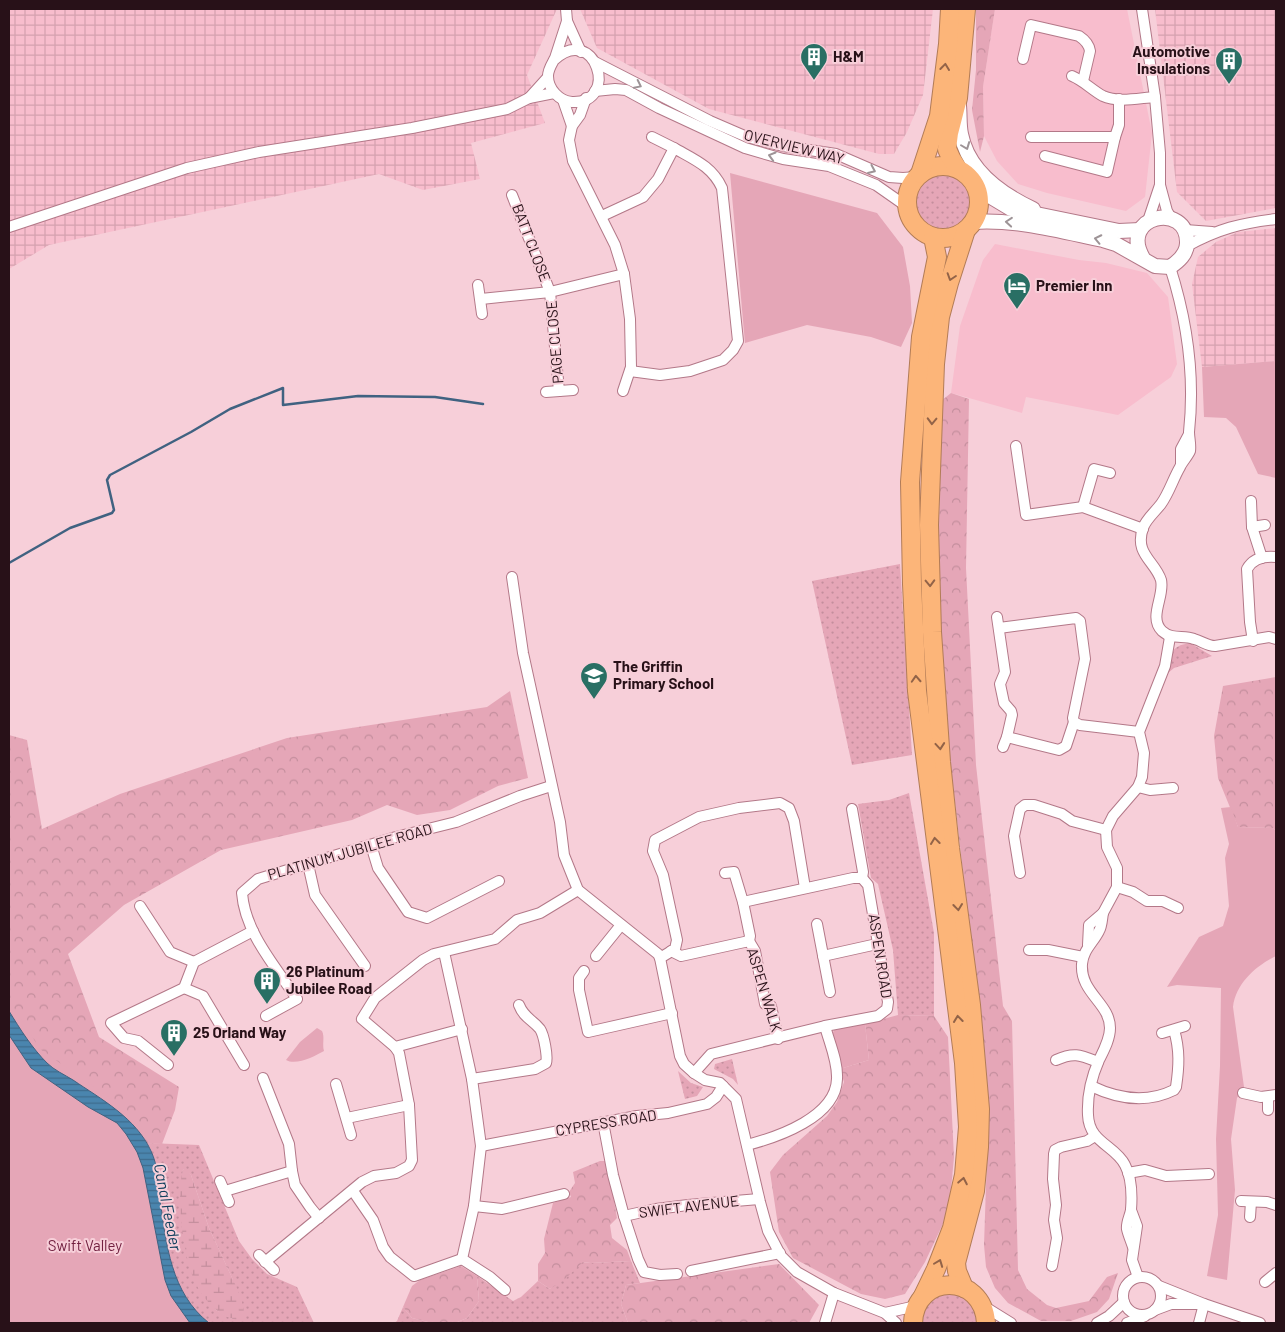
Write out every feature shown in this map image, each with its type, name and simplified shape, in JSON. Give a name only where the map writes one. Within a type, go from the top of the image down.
[{"type":"highway","points":[[950,9],[948,44],[939,116],[918,175],[908,190],[906,206],[909,217],[915,226],[923,233],[933,237],[945,238],[956,236],[970,226]]},
{"type":"highway","points":[[958,169],[948,149],[949,133],[958,98],[966,9]]},
{"type":"highway","points":[[917,1309],[936,1269],[952,1228],[964,1175],[968,1127],[964,1063],[917,691],[910,482],[927,366],[949,283],[970,226],[978,211],[979,200],[976,188],[966,174],[958,169],[938,166],[918,175]]},
{"type":"highway","points":[[933,237],[937,257],[921,337],[927,366],[932,632],[942,771],[950,848],[971,1005],[980,1109],[980,1147],[975,1191],[956,1264],[964,1288]]},
{"type":"highway","points":[[917,1309],[932,1289],[953,1285],[964,1288],[978,1298],[982,1305],[986,1323]]},
{"type":"street","points":[[566,9],[567,21],[581,52]]},
{"type":"street","points":[[970,226],[992,220],[1018,223],[1103,240],[1116,244],[1155,266],[1170,267],[1184,255],[1187,237],[1180,224],[1167,211],[1160,185],[1160,153],[1155,96],[1142,9]]},
{"type":"street","points":[[554,60],[566,52],[581,52],[592,58],[600,77],[595,91],[586,98],[571,102],[563,100],[554,93],[550,85],[548,77],[550,68],[567,21]]},
{"type":"street","points":[[1023,59],[1031,25],[1079,36],[1085,40],[1090,51],[1082,81]]},
{"type":"street","name":"OVERVIEW WAY","points":[[595,62],[710,121],[747,137],[783,146],[836,154],[888,177],[903,178],[918,175]]},
{"type":"street","points":[[1072,76],[1104,96],[1119,99],[1155,96]]},
{"type":"street","points":[[529,98],[548,77]]},
{"type":"street","name":"OVERVIEW WAY","points":[[595,91],[615,88],[626,90],[659,108],[745,148],[783,159],[829,166],[876,185],[906,206]]},
{"type":"street","points":[[9,227],[187,168],[259,152],[412,128],[506,109],[529,98],[554,93]]},
{"type":"street","points":[[586,98],[580,115],[572,126],[569,140],[573,161],[602,216],[615,245],[624,274],[630,319],[631,367],[623,391]]},
{"type":"street","points":[[958,98],[961,134],[974,167],[1000,191],[1044,215]]},
{"type":"street","points":[[1045,156],[1107,172],[1119,125],[1119,99]]},
{"type":"street","points":[[563,100],[572,126]]},
{"type":"street","points":[[630,372],[660,375],[690,371],[723,360],[733,350],[738,341],[722,188],[711,170],[701,162],[652,136]]},
{"type":"street","points":[[1031,137],[1115,137]]},
{"type":"street","points":[[602,216],[643,197],[658,179],[674,148]]},
{"type":"street","points":[[1143,258],[1138,250],[1137,237],[1144,226],[1160,185]]},
{"type":"street","points":[[976,188],[1011,209],[1119,232],[1144,226],[1157,217],[1172,218]]},
{"type":"street","name":"BATT CLOSE","points":[[512,195],[550,292]]},
{"type":"street","points":[[1187,246],[1213,232],[1247,222],[1276,219]]},
{"type":"street","points":[[1184,230],[1213,232]]},
{"type":"street","points":[[1170,267],[1188,341],[1191,419],[1189,434],[1181,449],[1181,465],[1162,503],[1143,528],[1143,552],[1161,580],[1162,593],[1157,608],[1159,625],[1161,630],[1170,637],[1194,638],[1209,646],[1253,641],[1269,637],[1276,638]]},
{"type":"street","points":[[481,299],[550,292],[624,274]]},
{"type":"street","points":[[478,285],[482,314]]},
{"type":"street","name":"PAGE CLOSE","points":[[550,292],[559,391]]},
{"type":"street","points":[[546,392],[573,390]]},
{"type":"street","points":[[1016,446],[1026,516],[1083,507],[1143,528]]},
{"type":"street","points":[[1083,507],[1094,469],[1110,473]]},
{"type":"street","points":[[1251,501],[1252,527],[1262,558]]},
{"type":"street","points":[[1252,527],[1265,525]]},
{"type":"street","points":[[1253,641],[1247,569],[1250,563],[1262,558],[1276,557]]},
{"type":"street","points":[[512,577],[528,679],[560,822],[564,855],[578,890],[658,954],[680,1056],[684,1064],[694,1073],[705,1080],[720,1083],[736,1099],[768,1231],[780,1253],[797,1272],[834,1293],[885,1313],[896,1323]]},
{"type":"street","points":[[997,617],[1005,672],[1000,684],[1004,703],[1012,715],[1005,742],[1059,750],[1066,746],[1074,722],[1073,718],[1085,659],[1080,621],[1076,618],[999,628]]},
{"type":"street","points":[[1138,1277],[1132,1260],[1137,1226],[1131,1210],[1128,1173],[1117,1154],[1107,1148],[1095,1136],[1090,1127],[1088,1117],[1091,1086],[1098,1062],[1108,1041],[1110,1025],[1105,1010],[1092,995],[1082,973],[1083,957],[1088,946],[1090,926],[1103,913],[1117,887],[1117,868],[1108,847],[1106,830],[1112,816],[1138,787],[1142,778],[1144,761],[1139,732],[1165,666],[1170,637]]},
{"type":"street","points":[[1074,722],[1080,725],[1139,732]]},
{"type":"street","name":"PLATINUM JUBILEE ROAD","points":[[266,1016],[296,999],[253,931],[244,908],[242,893],[258,879],[456,822],[551,786]]},
{"type":"street","points":[[1138,787],[1150,790],[1173,788]]},
{"type":"street","points":[[660,958],[675,949],[677,940],[663,875],[653,851],[653,845],[655,840],[699,817],[739,808],[780,803],[789,808],[794,821],[805,888]]},
{"type":"street","points":[[1020,873],[1014,836],[1020,810],[1025,805],[1034,804],[1062,814],[1072,821],[1106,830]]},
{"type":"street","name":"ASPEN ROAD","points":[[694,1073],[711,1054],[825,1026],[878,1016],[887,1010],[888,1002],[868,885],[862,878],[863,872],[852,810]]},
{"type":"street","points":[[371,845],[378,868],[408,912],[426,918],[499,881]]},
{"type":"street","points":[[308,864],[315,895],[364,966]]},
{"type":"street","points":[[671,951],[681,956],[741,944],[749,940],[750,936],[743,902],[734,872],[725,874]]},
{"type":"street","points":[[743,902],[853,878],[862,878]]},
{"type":"street","points":[[1117,887],[1133,892],[1148,901],[1163,901],[1178,908]]},
{"type":"street","points":[[266,1262],[362,1182],[374,1176],[396,1173],[409,1166],[412,1160],[409,1105],[399,1053],[395,1047],[362,1018],[375,998],[423,960],[434,954],[495,940],[517,920],[540,913],[578,890]]},
{"type":"street","points":[[140,906],[170,952],[194,962]]},
{"type":"street","points":[[817,924],[830,992]]},
{"type":"street","points":[[596,956],[621,925]]},
{"type":"street","points":[[168,1065],[138,1041],[124,1038],[111,1023],[184,988],[194,962],[253,931]]},
{"type":"street","name":"ASPEN WALK","points":[[749,940],[755,951],[765,1004],[771,1006],[778,1039]]},
{"type":"street","points":[[823,956],[877,944]]},
{"type":"street","points":[[1029,950],[1048,950],[1083,957]]},
{"type":"street","points":[[444,952],[472,1079],[480,1146],[474,1206],[462,1259]]},
{"type":"street","points":[[584,971],[579,978],[579,990],[588,1032],[672,1013]]},
{"type":"street","points":[[184,988],[203,996],[244,1065]]},
{"type":"street","points":[[472,1079],[535,1069],[546,1063],[547,1056],[541,1030],[525,1016],[520,1005]]},
{"type":"street","points":[[747,1145],[765,1140],[814,1117],[834,1093],[837,1079],[836,1066],[825,1026]]},
{"type":"street","points":[[1162,1034],[1185,1026]]},
{"type":"street","points":[[395,1047],[462,1029]]},
{"type":"street","points":[[1091,1086],[1111,1095],[1131,1099],[1155,1096],[1174,1090],[1176,1088],[1180,1062],[1174,1030]]},
{"type":"street","points":[[1056,1060],[1070,1054],[1098,1062]]},
{"type":"street","points":[[263,1078],[288,1144],[295,1185],[319,1218]]},
{"type":"street","points":[[336,1084],[351,1135]]},
{"type":"street","name":"CYPRESS ROAD","points":[[480,1146],[637,1116],[668,1113],[707,1104],[716,1097],[724,1086]]},
{"type":"street","points":[[1243,1092],[1272,1096],[1268,1110]]},
{"type":"street","points":[[347,1118],[409,1105]]},
{"type":"street","name":"SWIFT AVENUE","points":[[604,1122],[613,1175],[624,1216],[656,1209],[759,1199]]},
{"type":"street","points":[[1052,1266],[1057,1238],[1054,1220],[1056,1205],[1053,1178],[1055,1150],[1087,1141],[1095,1136]]},
{"type":"street","points":[[1128,1173],[1145,1170],[1166,1176],[1209,1174]]},
{"type":"street","points":[[225,1191],[292,1171]]},
{"type":"street","points":[[220,1181],[229,1202]]},
{"type":"street","points":[[353,1190],[373,1220],[383,1247],[390,1256],[414,1276],[462,1259]]},
{"type":"street","points":[[474,1206],[502,1209],[564,1194]]},
{"type":"street","points":[[1250,1217],[1246,1202],[1267,1202],[1276,1205]]},
{"type":"street","points":[[624,1216],[644,1272],[660,1275],[677,1274]]},
{"type":"street","points":[[691,1272],[780,1253]]},
{"type":"street","points":[[462,1259],[490,1277],[505,1290]]},
{"type":"street","points":[[1265,1282],[1276,1273]]},
{"type":"street","points":[[1159,1286],[1161,1294],[1160,1303],[1152,1312],[1141,1315],[1134,1313],[1124,1302],[1123,1292],[1128,1282],[1138,1277],[1147,1277],[1159,1286],[1260,1323]]},
{"type":"street","points":[[825,1323],[834,1293]]},
{"type":"street","points":[[1097,1323],[1109,1316],[1124,1302]]},
{"type":"street","points":[[1127,1323],[1170,1304],[1204,1304]]},
{"type":"street","points":[[1199,1323],[1204,1304]]},
{"type":"street","points":[[982,1305],[1011,1323]]},
{"type":"street","points":[[885,1313],[917,1309]]},
{"type":"shaded area","points":[[9,9],[557,9],[527,75],[545,123],[471,143],[480,179],[423,190],[379,174],[49,245],[9,269]]},
{"type":"shaded area","name":"H&M","points":[[580,9],[933,9],[923,95],[907,132],[894,154],[879,154],[709,109],[597,48]]},
{"type":"shaded area","points":[[995,9],[1127,9],[1152,133],[1145,197],[1126,211],[1047,193],[1018,184],[997,161],[984,136],[983,87]]},
{"type":"shaded area","points":[[1155,9],[1276,9],[1276,208],[1206,221],[1177,192]]},
{"type":"shaded area","points":[[1276,228],[1276,361],[1202,367],[1192,284],[1198,257],[1216,242],[1238,232]]},
{"type":"shaded area","points":[[995,244],[1079,260],[1106,263],[1147,273],[1168,297],[1177,364],[1171,377],[1118,415],[1026,397],[1022,413],[951,393],[960,326],[983,260]]},
{"type":"green space","points":[[976,9],[995,9],[983,87],[984,136],[980,152],[972,110],[976,70]]},
{"type":"green space","points":[[730,173],[877,213],[903,247],[910,286],[912,323],[901,347],[871,337],[807,325],[745,343]]},
{"type":"green space","points":[[942,173],[958,178],[963,182],[967,187],[972,203],[967,219],[963,224],[958,228],[942,233],[926,228],[921,224],[917,219],[912,203],[917,187],[921,182],[926,178]]},
{"type":"green space","points":[[1276,361],[1276,478],[1258,474],[1236,427],[1226,418],[1204,417],[1202,367]]},
{"type":"green space","points":[[951,393],[969,399],[966,568],[976,765],[1003,1006],[1012,1021],[1018,1270],[1027,1289],[1047,1305],[1056,1308],[1089,1301],[1107,1277],[1118,1273],[1109,1299],[1097,1312],[1071,1321],[1041,1321],[1008,1303],[995,1288],[986,1267],[984,1245],[988,1127],[980,1021],[947,733],[938,583],[941,401]]},
{"type":"green space","points":[[900,564],[912,755],[852,765],[812,581]]},
{"type":"green space","points":[[1190,643],[1212,656],[1174,668],[1168,673],[1172,652],[1178,646]]},
{"type":"green space","points":[[1276,677],[1276,831],[1273,828],[1238,827],[1218,778],[1214,736],[1223,686]]},
{"type":"green space","points":[[510,691],[528,778],[498,786],[450,810],[417,815],[387,805],[352,820],[221,850],[124,905],[68,954],[99,1037],[179,1087],[175,1110],[162,1144],[118,1142],[9,1156],[9,735],[27,740],[42,829],[120,794],[287,738],[487,707]]},
{"type":"green space","points":[[909,793],[934,933],[934,1016],[898,1015],[893,950],[878,884],[871,878],[858,804],[889,800]]},
{"type":"green space","points":[[1231,807],[1238,827],[1273,828],[1276,831],[1276,956],[1248,976],[1238,990],[1233,1007],[1244,1087],[1237,1098],[1231,1139],[1235,1190],[1227,1280],[1207,1276],[1218,1215],[1216,1139],[1220,1066],[1221,988],[1177,985],[1167,987],[1199,937],[1223,926],[1229,906],[1225,858],[1229,844],[1221,808]]},
{"type":"green space","name":"Swift Valley","points":[[9,1000],[40,1049],[124,1108],[135,1138],[148,1160],[170,1276],[200,1323],[9,1323]]},
{"type":"green space","points":[[898,1015],[934,1016],[948,1037],[954,1157],[949,1211],[925,1262],[905,1294],[885,1299],[861,1294],[793,1258],[779,1232],[770,1172],[783,1155],[827,1116],[837,1102],[844,1082],[840,1069],[869,1060],[865,1024]]},
{"type":"green space","points":[[865,1024],[869,1060],[840,1069],[832,1035],[834,1030]]},
{"type":"green space","points":[[317,1028],[323,1033],[324,1051],[300,1061],[290,1062],[286,1060],[300,1042]]},
{"type":"green space","points":[[732,1059],[738,1085],[733,1079],[714,1069],[715,1064]]},
{"type":"green space","points":[[678,1071],[691,1083],[703,1087],[697,1096],[685,1099]]},
{"type":"green space","points":[[147,1143],[199,1145],[239,1241],[252,1259],[267,1274],[297,1287],[314,1323],[209,1323],[197,1311],[179,1284],[173,1268],[165,1235],[157,1172]],"holes":[[[183,1169],[191,1175],[209,1228],[233,1280],[232,1319],[216,1310],[188,1259],[181,1212]]]},
{"type":"green space","points":[[600,1161],[607,1161],[617,1218],[610,1225],[612,1238],[627,1250],[631,1261],[583,1262],[565,1279],[550,1289],[538,1281],[538,1264],[545,1253],[544,1239],[553,1203],[571,1197],[569,1192],[575,1183],[573,1172]]},
{"type":"green space","points":[[184,1167],[191,1175],[209,1228],[241,1297],[245,1317],[242,1320],[227,1317],[214,1308],[199,1290],[191,1273],[184,1243],[180,1209],[181,1178]]},
{"type":"green space","points":[[631,1261],[640,1283],[626,1285],[621,1304],[628,1323],[455,1323],[467,1318],[479,1301],[477,1276],[513,1301],[521,1297],[538,1281],[550,1289],[582,1262]]},
{"type":"green space","points":[[779,1264],[819,1305],[809,1323],[628,1323],[621,1304],[626,1285]]},
{"type":"green space","points":[[461,1266],[477,1276],[479,1301],[467,1318],[455,1323],[432,1323],[412,1318],[403,1307],[412,1286],[420,1280]]},
{"type":"green space","points":[[952,1293],[964,1297],[971,1303],[979,1323],[922,1323],[927,1306],[931,1302],[940,1296]]},
{"type":"green space","points":[[403,1307],[412,1318],[432,1323],[394,1323],[397,1321]]},
{"type":"water","points":[[9,1011],[31,1045],[47,1063],[117,1110],[144,1139],[151,1151],[157,1169],[168,1250],[178,1282],[196,1311],[209,1323],[190,1323],[171,1296],[165,1280],[143,1168],[137,1152],[126,1134],[117,1123],[88,1107],[31,1068],[9,1035]]},
{"type":"waterway","points":[[9,563],[70,528],[112,513],[114,510],[107,480],[110,475],[230,409],[283,388],[283,405],[358,396],[435,397],[483,404]]},
{"type":"place","name":"H&M","points":[[814,81]]},
{"type":"place","name":"Automotive Insulations","points":[[1229,85]]},
{"type":"place","name":"Premier Inn","points":[[1017,310]]},
{"type":"place","name":"The Griffin Primary School","points":[[594,700]]},
{"type":"place","name":"26 Platinum Jubilee Road","points":[[267,1005]]},
{"type":"place","name":"25 Orland Way","points":[[174,1057]]},
{"type":"water label","name":"Canal Feeder","points":[[168,1207]]}]
